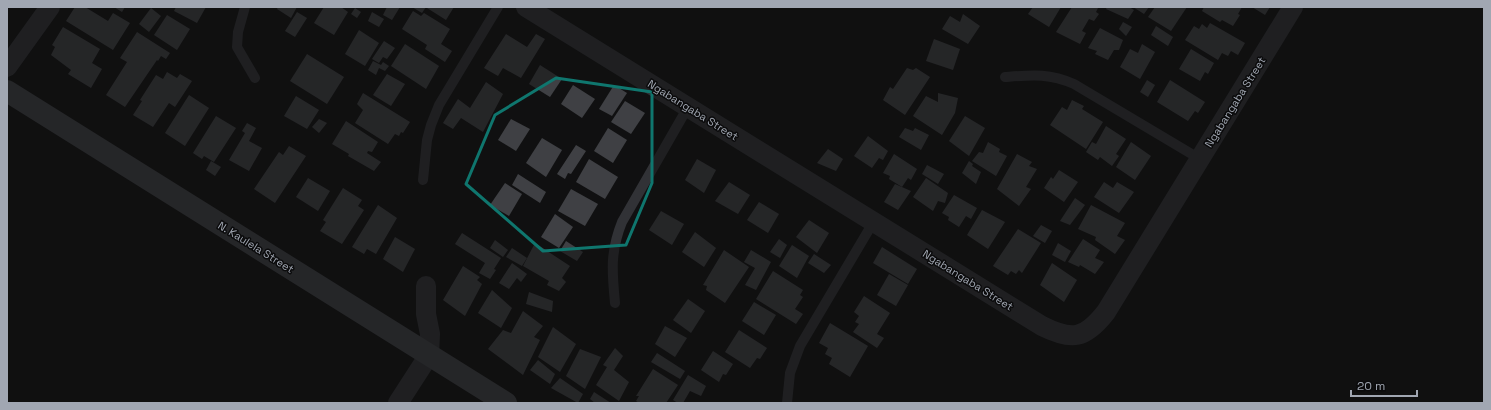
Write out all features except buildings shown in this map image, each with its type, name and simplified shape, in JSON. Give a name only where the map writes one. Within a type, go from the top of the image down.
[{"type":"street","points":[[7,66],[50,7]]},
{"type":"street","name":"Ngabangaba Street","points":[[526,7],[1042,326],[1059,334],[1072,335],[1085,333],[1096,325],[1106,312],[1293,7]]},
{"type":"street","name":"N. Kaulela Street","points":[[7,92],[506,403]]},
{"type":"street","points":[[398,403],[429,355],[430,334],[426,314],[426,286]]},
{"type":"lane","points":[[245,7],[238,32],[237,47],[255,78]]},
{"type":"lane","points":[[424,180],[427,140],[439,105],[498,7]]},
{"type":"lane","points":[[1005,77],[1042,75],[1058,77],[1074,84],[1200,159]]},
{"type":"lane","points":[[614,303],[612,277],[614,240],[622,222],[688,107]]},
{"type":"lane","points":[[788,403],[790,373],[800,346],[874,221]]},
{"type":"highlighted area","points":[[556,78],[652,92],[652,183],[626,245],[543,251],[466,184],[495,115]]}]
